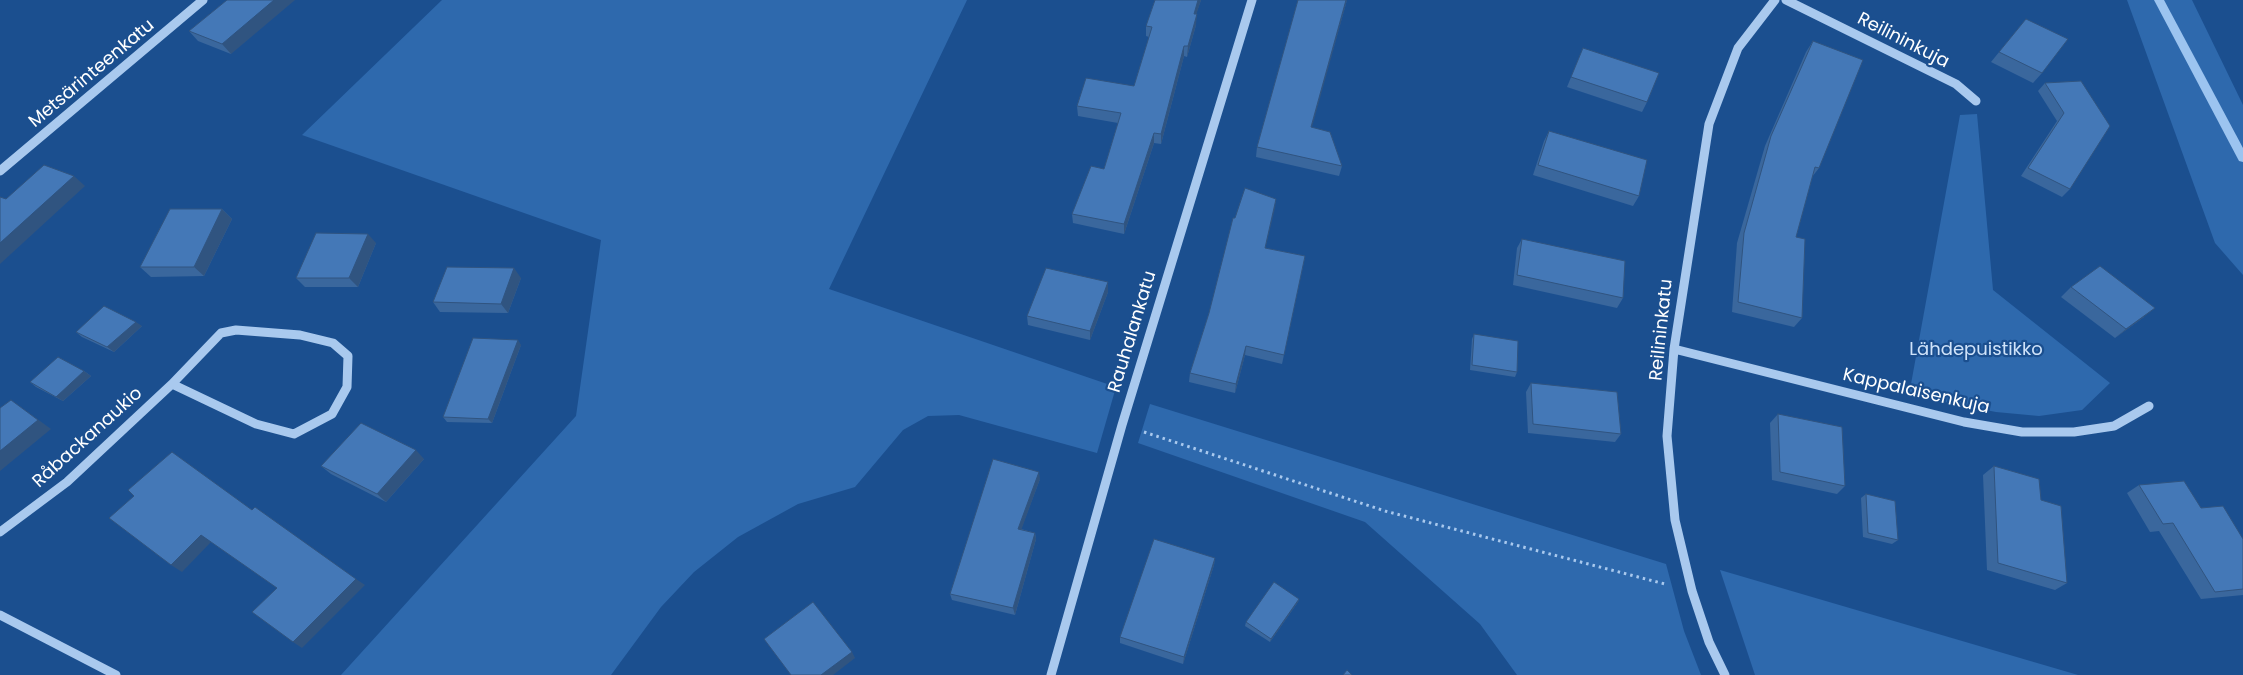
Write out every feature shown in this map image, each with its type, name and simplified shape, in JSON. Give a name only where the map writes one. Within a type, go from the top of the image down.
[{"type":"street","name":"Metsärinteenkatu","points":[[0,171],[203,0]]},
{"type":"street","name":"Rauhalankatu","points":[[1051,675],[1122,425],[1252,0]]},
{"type":"street","name":"Reilininkatu","points":[[1724,675],[1709,642],[1692,591],[1675,520],[1668,436],[1674,349],[1686,259],[1709,124],[1738,48],[1775,0]]},
{"type":"street","name":"Reilininkuja","points":[[1786,0],[1956,84],[1976,101]]},
{"type":"street","name":"Råbackanaukio","points":[[0,532],[67,482],[172,384],[221,333],[236,330],[308,337],[333,343],[348,356],[347,388],[332,414],[294,434],[256,424],[172,384]]},
{"type":"street","name":"Kappalaisenkuja","points":[[1674,349],[1964,422],[2022,432],[2074,432],[2114,426],[2150,406]]},
{"type":"street","points":[[0,616],[116,675]]},
{"type":"path","points":[[1122,425],[1385,511],[1692,591]]},
{"type":"green space","points":[[442,0],[967,0],[829,289],[1116,387],[1097,453],[959,415],[928,416],[903,430],[855,487],[798,504],[738,537],[694,572],[661,607],[611,675],[341,675],[576,416],[601,240],[302,135]]},
{"type":"green space","points":[[2127,0],[2192,0],[2243,105],[2243,275],[2215,243]]},
{"type":"green space","name":"Lähdepuistikko","points":[[1977,114],[1993,290],[2110,383],[2082,410],[2039,416],[1996,412],[1909,395],[1960,115]]},
{"type":"green space","points":[[1150,404],[1666,564],[1684,631],[1701,675],[1517,675],[1480,624],[1365,522],[1138,443]]},
{"type":"green space","points":[[1720,570],[2078,675],[1755,675]]},
{"type":"building","points":[[227,0],[274,0],[222,44],[189,31]]},
{"type":"building","points":[[1155,0],[1198,0],[1194,14],[1197,14],[1188,46],[1184,46],[1161,134],[1154,133],[1124,224],[1072,214],[1091,166],[1104,169],[1121,113],[1077,106],[1086,78],[1134,86],[1152,27],[1146,26]]},
{"type":"building","points":[[1298,0],[1346,0],[1311,127],[1330,132],[1342,166],[1257,147]]},
{"type":"building","points":[[2026,19],[2068,39],[2042,73],[1999,52]]},
{"type":"building","points":[[1813,41],[1863,60],[1819,168],[1815,167],[1796,237],[1805,239],[1802,318],[1738,302],[1744,233],[1771,136]]},
{"type":"building","points":[[1583,48],[1659,73],[1647,102],[1571,77]]},
{"type":"building","points":[[2081,81],[2110,126],[2070,189],[2028,168],[2064,113],[2045,83]]},
{"type":"building","points":[[1549,131],[1647,160],[1639,196],[1538,165]]},
{"type":"building","points":[[44,165],[74,176],[0,243],[0,197],[6,199]]},
{"type":"building","points":[[1245,188],[1276,199],[1265,248],[1305,256],[1284,355],[1246,346],[1236,384],[1190,373],[1209,313],[1233,218],[1235,218]]},
{"type":"building","points":[[170,209],[222,209],[194,267],[140,267]]},
{"type":"building","points":[[316,233],[368,234],[349,278],[296,278]]},
{"type":"building","points":[[1522,239],[1625,261],[1623,298],[1517,275]]},
{"type":"building","points":[[2100,266],[2155,308],[2126,329],[2071,287]]},
{"type":"building","points":[[447,267],[514,268],[501,304],[433,302]]},
{"type":"building","points":[[1046,268],[1108,282],[1090,331],[1027,316]]},
{"type":"building","points":[[104,306],[136,322],[107,347],[76,332]]},
{"type":"building","points":[[1474,334],[1518,341],[1517,372],[1472,365]]},
{"type":"building","points":[[473,338],[518,340],[488,419],[443,417]]},
{"type":"building","points":[[58,357],[84,371],[56,397],[30,382]]},
{"type":"building","points":[[1531,383],[1617,392],[1621,434],[1533,424]]},
{"type":"building","points":[[11,400],[38,420],[0,451],[0,408]]},
{"type":"building","points":[[1778,414],[1842,427],[1845,486],[1780,472]]},
{"type":"building","points":[[361,423],[416,450],[377,494],[321,466]]},
{"type":"building","points":[[172,452],[252,510],[255,507],[356,579],[293,642],[252,612],[277,588],[201,535],[171,565],[109,518],[134,496],[128,490]]},
{"type":"building","points":[[993,459],[1039,472],[1018,529],[1035,533],[1013,608],[950,594]]},
{"type":"building","points":[[1994,466],[2039,479],[2041,500],[2061,506],[2067,583],[1998,563]]},
{"type":"building","points":[[2184,481],[2201,508],[2223,506],[2243,539],[2243,589],[2215,592],[2173,523],[2163,524],[2139,485]]},
{"type":"building","points":[[1866,494],[1895,501],[1898,540],[1868,533]]},
{"type":"building","points":[[1154,539],[1215,558],[1184,657],[1120,637]]},
{"type":"building","points":[[1274,582],[1299,599],[1271,639],[1246,622]]},
{"type":"building","points":[[813,602],[852,652],[821,675],[791,675],[764,639]]},
{"type":"building","points":[[1347,670],[1352,675],[1343,675]]},
{"type":"waterway","points":[[2159,0],[2243,158]]}]
